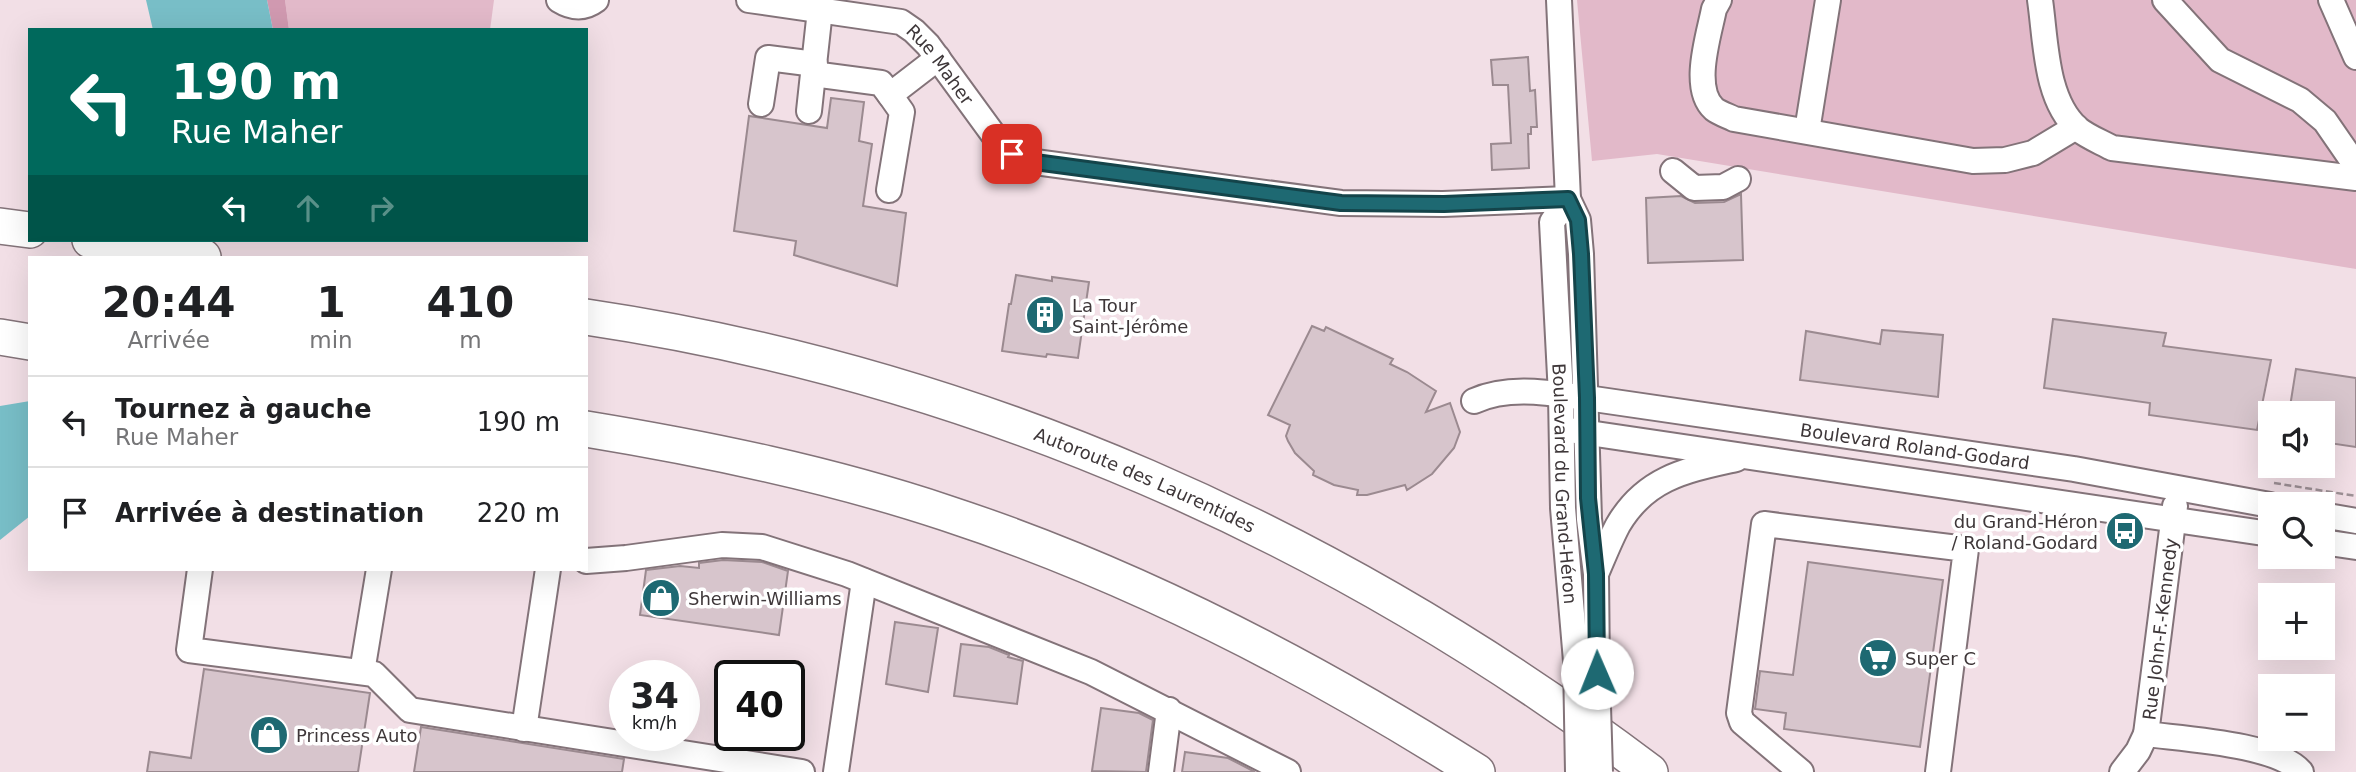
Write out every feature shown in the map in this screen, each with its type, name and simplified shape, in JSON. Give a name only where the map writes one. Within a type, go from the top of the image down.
[{"type":"highway","points":[[0,226],[28,230]]},
{"type":"highway","points":[[103,242],[196,256]]},
{"type":"highway","name":"Autoroute des Laurentides","points":[[588,317],[742,346],[881,381],[1002,420],[1163,482],[1315,557],[1450,634],[1568,711],[1650,772]]},
{"type":"highway","points":[[0,337],[28,342]]},
{"type":"highway","points":[[588,429],[711,451],[827,478],[948,513],[1067,557],[1165,598],[1311,672],[1380,711],[1477,772]]},
{"type":"street","points":[[559,0],[576,7],[596,0]]},
{"type":"street","name":"Rue Maher","points":[[749,0],[901,22],[919,35],[938,58],[1001,145],[1020,158],[1035,162],[1341,203],[1444,204],[1568,199]]},
{"type":"street","name":"Boulevard du Grand-Héron","points":[[1559,0],[1568,199],[1578,220],[1590,519],[1596,574],[1578,772]]},
{"type":"street","points":[[1718,0],[1701,76],[1706,96],[1714,109],[1734,119],[1973,161],[2005,160],[2033,153],[2076,127]]},
{"type":"street","points":[[1807,131],[1828,0]]},
{"type":"street","points":[[2033,0],[2040,0],[2053,91],[2068,119],[2076,127],[2112,148],[2356,178]]},
{"type":"street","points":[[2165,0],[2220,60],[2300,100],[2317,114],[2325,121],[2356,166]]},
{"type":"street","points":[[2331,0],[2356,57]]},
{"type":"street","points":[[809,111],[820,9]]},
{"type":"street","points":[[761,104],[768,58],[881,83],[902,112],[889,190]]},
{"type":"street","points":[[890,94],[938,58]]},
{"type":"street","points":[[1673,171],[1694,188],[1723,187],[1738,179]]},
{"type":"street","name":"Boulevard du Grand-Héron","points":[[1568,199],[1552,222],[1561,395],[1563,508],[1600,772]]},
{"type":"street","name":"Boulevard Roland-Godard","points":[[1474,401],[1499,393],[1587,398],[2074,469],[2258,503]]},
{"type":"street","name":"Boulevard Roland-Godard","points":[[1562,429],[2258,532]]},
{"type":"street","points":[[1596,574],[1617,526],[1648,490],[1676,474],[1750,456]]},
{"type":"street","name":"Rue John-F.-Kennedy","points":[[2178,488],[2146,734],[2259,750],[2287,760],[2301,772]]},
{"type":"street","points":[[2335,517],[2356,521]]},
{"type":"street","points":[[1801,772],[1742,722],[1739,713],[1764,524],[1966,549],[1938,772]]},
{"type":"street","points":[[588,561],[722,545],[746,544],[762,547],[864,581],[1091,672],[1288,772]]},
{"type":"street","points":[[2335,544],[2356,547]]},
{"type":"street","points":[[200,571],[189,650],[374,674],[410,710],[802,772]]},
{"type":"street","points":[[362,673],[379,571]]},
{"type":"street","points":[[524,729],[548,571]]},
{"type":"street","points":[[836,772],[864,581]]},
{"type":"street","points":[[1161,772],[1169,710]]},
{"type":"street","points":[[2122,772],[2138,751],[2146,734]]},
{"type":"path","points":[[2299,487],[2356,496]]},
{"type":"shaded area","points":[[267,0],[285,0],[289,28],[273,28]]},
{"type":"shaded area","points":[[285,0],[494,0],[490,28],[289,28]]},
{"type":"shaded area","points":[[1577,0],[2356,0],[2356,269],[1657,154],[1592,161]]},
{"type":"water","points":[[146,0],[267,0],[273,28],[153,28]]},
{"type":"water","points":[[28,401],[28,518],[0,540],[0,406]]},
{"type":"building","points":[[1528,57],[1530,91],[1535,90],[1537,127],[1531,127],[1531,134],[1528,134],[1529,168],[1492,170],[1491,144],[1511,143],[1508,85],[1493,85],[1491,60]]},
{"type":"building","points":[[831,98],[864,102],[859,141],[872,144],[863,206],[906,213],[897,286],[794,255],[796,241],[734,231],[749,116],[827,128]]},
{"type":"building","points":[[1741,194],[1743,260],[1648,263],[1646,198],[1681,196],[1695,203],[1724,202]]},
{"type":"building","name":"La Tour Saint-Jérôme","points":[[1016,275],[1052,281],[1052,277],[1089,282],[1078,358],[1002,351]]},
{"type":"building","points":[[2053,319],[2166,333],[2163,346],[2271,360],[2263,401],[2258,401],[2257,430],[2149,415],[2150,403],[2044,388]]},
{"type":"building","points":[[1312,326],[1324,331],[1326,327],[1393,359],[1390,364],[1436,391],[1426,412],[1450,403],[1460,432],[1454,448],[1432,474],[1407,490],[1405,485],[1357,495],[1358,490],[1334,485],[1313,475],[1314,471],[1295,453],[1286,436],[1290,425],[1268,415]]},
{"type":"building","points":[[1882,330],[1943,335],[1938,397],[1800,380],[1806,331],[1880,344]]},
{"type":"building","points":[[2296,369],[2356,378],[2356,447],[2335,444],[2335,401],[2291,401]]},
{"type":"building","points":[[723,560],[762,562],[788,571],[779,635],[640,615],[646,570],[680,566],[699,568],[699,563]]},
{"type":"building","points":[[1808,562],[1943,580],[1920,747],[1784,729],[1786,713],[1755,709],[1760,671],[1793,675]]},
{"type":"building","points":[[895,622],[938,628],[928,692],[886,684]]},
{"type":"building","points":[[961,644],[989,647],[1023,661],[1017,704],[954,696]]},
{"type":"building","points":[[204,669],[370,693],[358,772],[147,772],[150,752],[191,758]]},
{"type":"building","points":[[1101,708],[1139,713],[1153,720],[1146,772],[1092,771]]},
{"type":"building","points":[[421,727],[624,759],[622,772],[414,772]]},
{"type":"building","points":[[1185,752],[1228,758],[1255,772],[1182,772]]},
{"type":"place","name":"La Tour Saint-Jérôme","points":[[1045,315]]},
{"type":"place","name":"du Grand-Héron / Roland-Godard","points":[[2125,531]]},
{"type":"place","name":"Sherwin-Williams","points":[[661,598]]},
{"type":"place","name":"Super C","points":[[1878,658]]},
{"type":"place","name":"Princess Auto","points":[[269,735]]},
{"type":"route","points":[[1012,154],[1035,162],[1341,203],[1444,204],[1568,199],[1578,220],[1581,254],[1588,498],[1596,574],[1597,673]]}]
